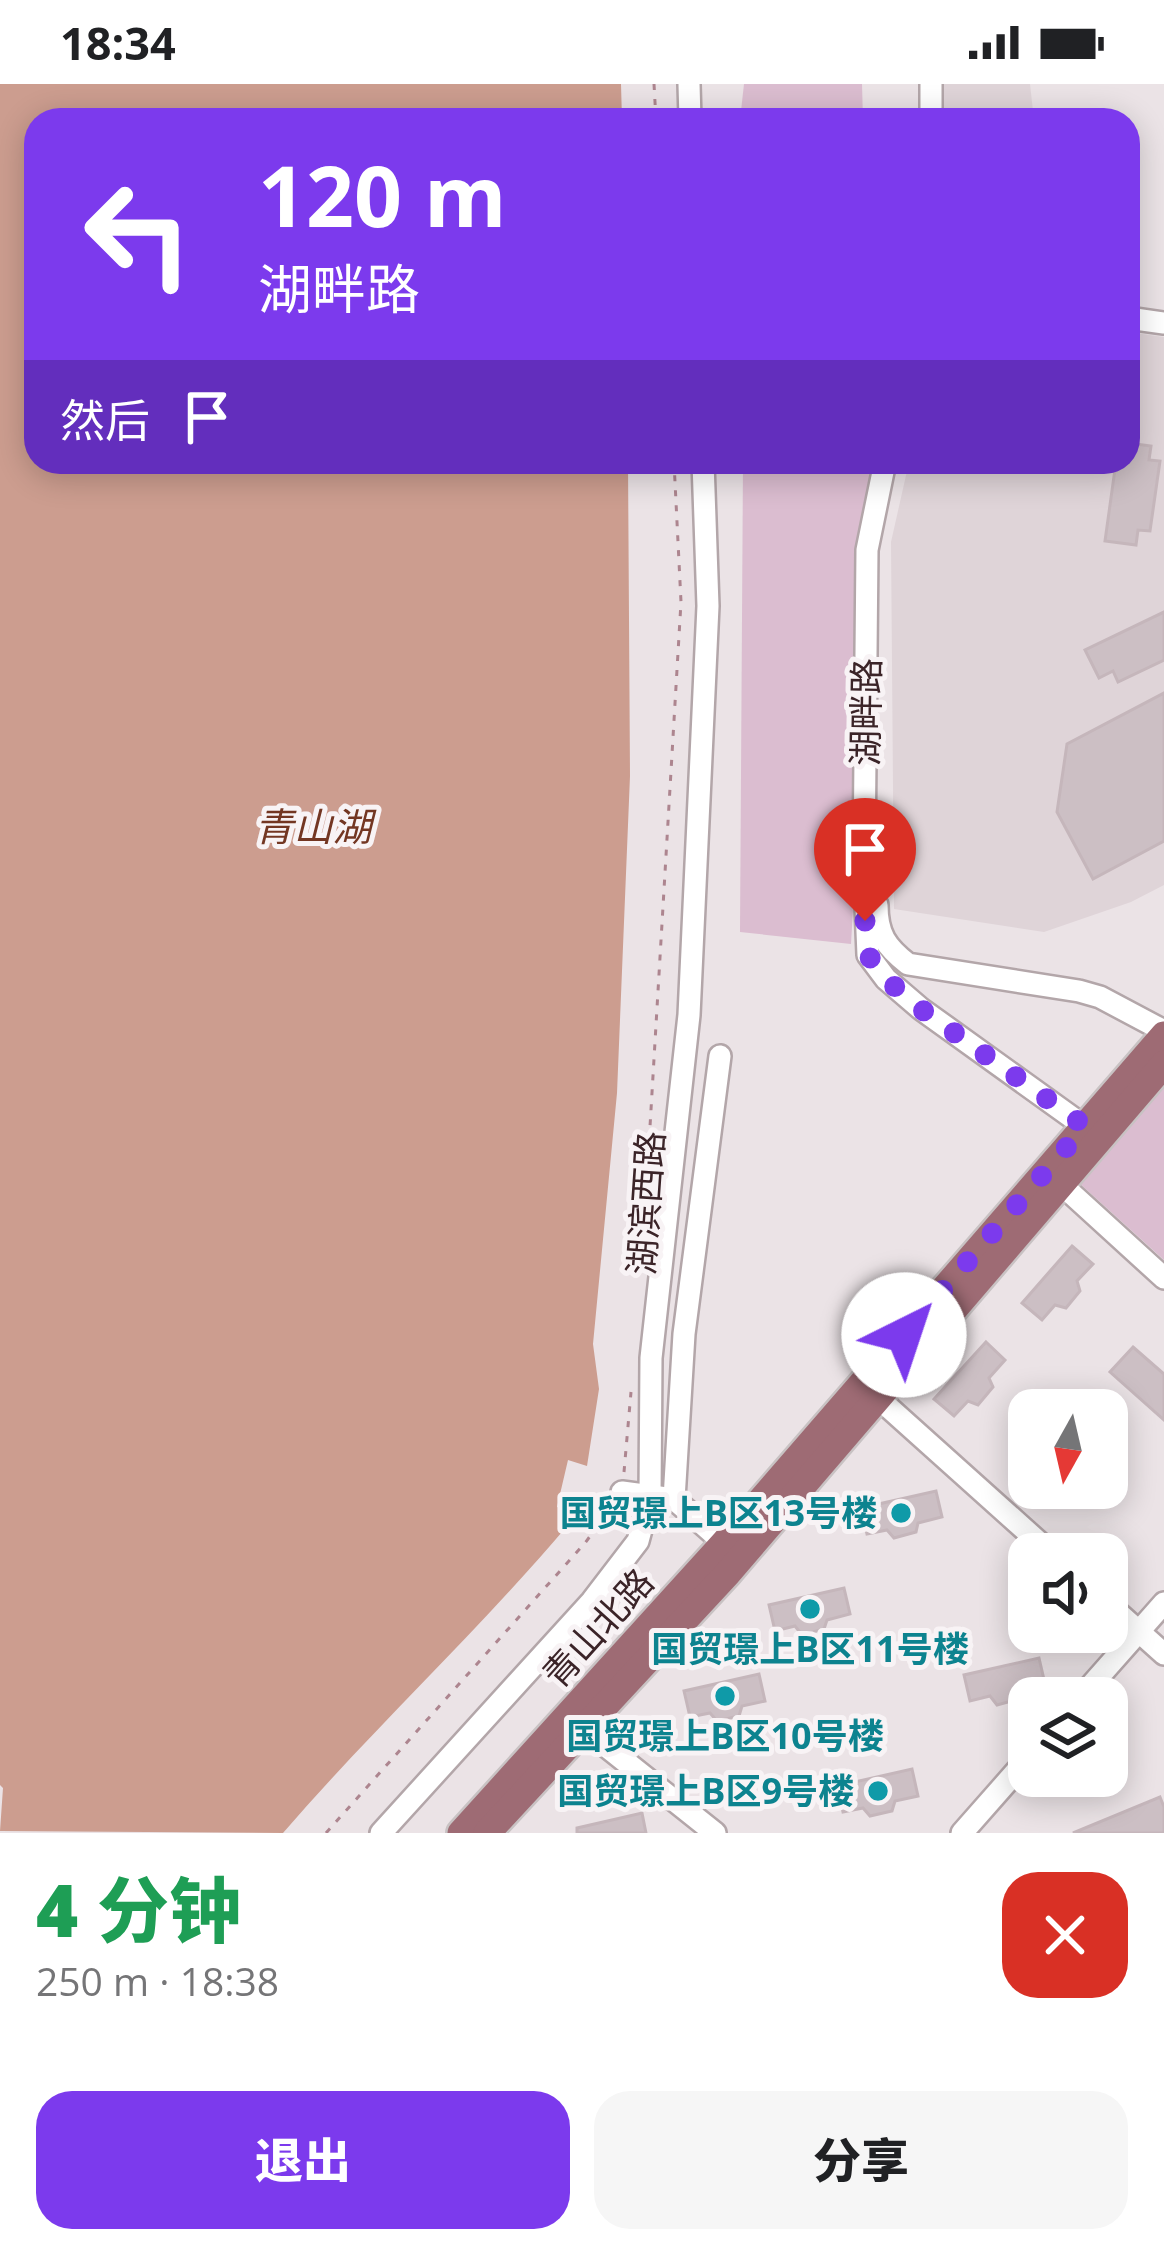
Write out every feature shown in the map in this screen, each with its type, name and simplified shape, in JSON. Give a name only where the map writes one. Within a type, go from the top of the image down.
[{"type":"main road","name":"青山北路","points":[[487,1833],[728,1573],[1062,1185],[1092,1132],[1162,1031]]},
{"type":"main road","name":"青山北路","points":[[461,1833],[1092,1132],[1164,1064]]},
{"type":"street","name":"湖滨西路","points":[[381,1833],[592,1601],[638,1541],[650,1496],[651,1358],[689,1015],[708,606],[704,474]]},
{"type":"street","name":"湖畔路","points":[[883,474],[867,550],[864,881],[868,955],[886,979],[921,1009],[1092,1132]]},
{"type":"street","name":"湖畔路","points":[[892,474],[876,553],[877,923],[886,946],[908,964],[1100,997],[1162,1031]]},
{"type":"street","points":[[674,1499],[684,1334],[720,1056]]},
{"type":"street","points":[[1062,1185],[1164,1278]]},
{"type":"street","points":[[877,1397],[1029,1533]]},
{"type":"street","points":[[622,1492],[674,1499],[724,1543]]},
{"type":"street","points":[[1098,1677],[1164,1603]]},
{"type":"street","points":[[1128,1623],[1164,1654]]},
{"type":"street","points":[[582,1727],[715,1833]]},
{"type":"street","points":[[962,1833],[1008,1780]]},
{"type":"path","name":"湖滨西路","points":[[644,1245],[681,602],[675,474]]},
{"type":"path","points":[[326,1833],[585,1543],[622,1492],[632,1380]]},
{"type":"shaded area","points":[[744,84],[862,84],[863,108],[741,108]]},
{"type":"shaded area","points":[[942,84],[1030,84],[1033,108],[942,108]]},
{"type":"shaded area","points":[[1140,334],[1164,337],[1164,885],[1131,902],[1044,932],[894,909],[891,542],[906,474],[1140,474]]},
{"type":"shaded area","points":[[743,474],[878,474],[851,944],[740,932]]},
{"type":"shaded area","points":[[1164,1083],[1164,1260],[1078,1182]]},
{"type":"water","name":"青山湖","points":[[0,84],[621,84],[622,108],[24,108],[24,474],[628,474],[630,776],[617,1093],[593,1344],[599,1389],[587,1466],[568,1460],[557,1507],[578,1513],[283,1833],[0,1831]]},
{"type":"building","points":[[1140,445],[1151,446],[1149,460],[1160,461],[1150,531],[1138,530],[1136,545],[1105,541],[1114,474],[1140,474]]},
{"type":"building","points":[[1164,612],[1164,660],[1118,682],[1113,671],[1099,678],[1085,650]]},
{"type":"building","points":[[1164,693],[1164,841],[1093,879],[1057,812],[1067,744]]},
{"type":"building","points":[[1072,1246],[1093,1264],[1077,1281],[1080,1291],[1066,1308],[1055,1305],[1042,1320],[1022,1303]]},
{"type":"building","points":[[986,1342],[1005,1360],[989,1378],[993,1387],[978,1405],[968,1401],[954,1416],[934,1399]]},
{"type":"building","points":[[1133,1347],[1164,1374],[1164,1420],[1110,1372]]},
{"type":"building","name":"国贸璟上B区13号楼","points":[[936,1491],[942,1517],[918,1523],[916,1532],[894,1538],[887,1530],[867,1534],[861,1508]]},
{"type":"building","name":"国贸璟上B区11号楼","points":[[844,1588],[850,1614],[827,1620],[824,1629],[802,1635],[795,1626],[775,1631],[769,1605]]},
{"type":"building","points":[[1039,1658],[1043,1677],[1008,1677],[1008,1702],[997,1705],[990,1696],[970,1701],[964,1675]]},
{"type":"building","name":"国贸璟上B区10号楼","points":[[759,1674],[765,1701],[742,1706],[739,1716],[717,1721],[710,1713],[690,1717],[684,1691]]},
{"type":"building","name":"国贸璟上B区9号楼","points":[[912,1769],[918,1796],[895,1801],[892,1811],[870,1816],[863,1808],[843,1812],[837,1786]]},
{"type":"building","points":[[1160,1797],[1164,1833],[1073,1833]]},
{"type":"building","points":[[642,1813],[646,1833],[577,1833],[577,1828]]},
{"type":"place","name":"国贸璟上B区13号楼","points":[[901,1513]]},
{"type":"place","name":"国贸璟上B区11号楼","points":[[810,1609]]},
{"type":"place","name":"国贸璟上B区10号楼","points":[[725,1696]]},
{"type":"place","name":"国贸璟上B区9号楼","points":[[878,1791]]},
{"type":"route","points":[[865,921],[868,955],[886,979],[1085,1126],[904,1335]]}]
